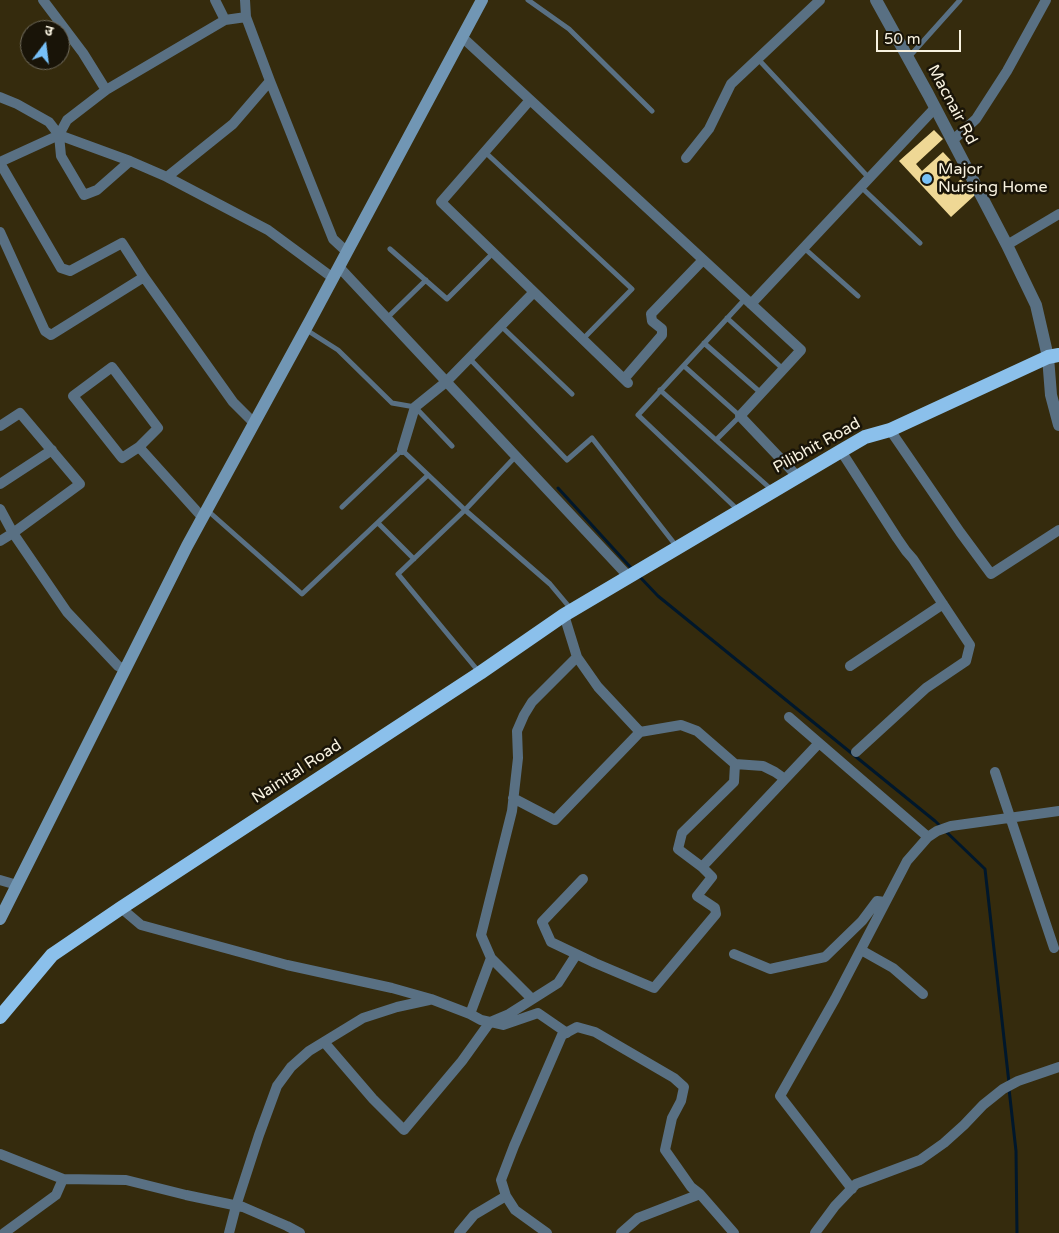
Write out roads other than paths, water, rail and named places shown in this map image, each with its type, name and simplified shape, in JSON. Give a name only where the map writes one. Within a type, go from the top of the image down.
[{"type":"highway","name":"Pilibhit Road","points":[[633,574],[865,437],[890,430],[1055,354]]},
{"type":"highway","name":"Nainital Road","points":[[0,1017],[52,955],[568,613],[633,574]]},
{"type":"main road","points":[[0,919],[124,669],[204,514],[482,0]]},
{"type":"street","points":[[43,0],[83,53],[106,90]]},
{"type":"street","points":[[215,0],[225,20]]},
{"type":"street","points":[[245,0],[246,17],[333,239],[347,252]]},
{"type":"street","points":[[686,158],[709,129],[731,84],[820,0]]},
{"type":"street","name":"Macnair Rd","points":[[876,0],[952,140],[1036,305],[1055,354],[1051,396],[1059,424]]},
{"type":"street","points":[[952,140],[976,119],[1007,71],[1046,0]]},
{"type":"street","points":[[246,17],[225,20],[106,90],[67,120],[59,135],[0,162],[61,268],[70,270],[122,244],[144,278],[233,402],[254,423]]},
{"type":"street","points":[[462,37],[801,350],[740,416],[798,476]]},
{"type":"street","points":[[166,178],[233,124],[270,81]]},
{"type":"street","points":[[0,98],[17,104],[49,122],[59,135],[61,156],[84,195],[97,190],[130,161]]},
{"type":"street","points":[[530,100],[441,202],[626,381],[662,335],[662,329],[652,321],[651,314],[703,260]]},
{"type":"street","points":[[748,301],[804,247],[935,108]]},
{"type":"street","points":[[59,135],[130,161],[166,178],[268,230],[336,272],[386,318],[516,456],[633,574]]},
{"type":"street","points":[[1007,245],[1059,214]]},
{"type":"street","points":[[0,232],[46,331],[51,335],[144,278]]},
{"type":"street","points":[[402,450],[414,407],[446,382],[534,292]]},
{"type":"street","points":[[112,367],[158,428],[139,447],[122,458],[73,396],[112,367]]},
{"type":"street","points":[[0,426],[20,413],[80,484],[0,541]]},
{"type":"street","points":[[890,430],[991,574],[1059,530]]},
{"type":"street","points":[[139,447],[204,514]]},
{"type":"street","points":[[0,484],[52,450]]},
{"type":"street","points":[[841,451],[897,538],[970,645],[966,661],[926,688],[856,752]]},
{"type":"street","points":[[0,509],[13,533],[67,612],[118,666],[124,669]]},
{"type":"street","points":[[850,666],[943,604]]},
{"type":"street","points":[[568,613],[577,657],[598,687],[640,732]]},
{"type":"street","points":[[532,999],[491,958],[481,935],[512,811],[518,758],[517,731],[532,702],[577,657]]},
{"type":"street","points":[[789,717],[933,834]]},
{"type":"street","points":[[514,798],[555,820],[640,732],[681,725],[698,731],[735,764],[763,766],[785,779]]},
{"type":"street","points":[[702,867],[819,742]]},
{"type":"street","points":[[583,879],[542,922],[551,942],[576,955],[654,988],[716,914],[714,908],[696,896],[712,877],[678,849],[682,833],[734,782],[735,764]]},
{"type":"street","points":[[995,772],[1054,948]]},
{"type":"street","points":[[852,1188],[780,1096],[835,1000],[907,861],[933,834],[951,826],[1059,811]]},
{"type":"street","points":[[0,880],[16,885]]},
{"type":"street","points":[[734,954],[770,969],[825,957],[862,921],[877,901],[885,902]]},
{"type":"street","points":[[122,908],[142,925],[287,964],[392,988],[431,999],[481,1020],[503,1025],[538,1013],[567,1033]]},
{"type":"street","points":[[860,950],[893,968],[923,994]]},
{"type":"street","points":[[324,1042],[373,1099],[404,1130],[462,1061],[490,1022],[509,1014],[558,983],[576,955]]},
{"type":"street","points":[[470,1014],[491,958]]},
{"type":"street","points":[[229,1233],[259,1135],[277,1086],[291,1068],[309,1051],[363,1018],[431,999]]},
{"type":"street","points":[[546,1233],[515,1210],[506,1196],[501,1180],[562,1035],[577,1027],[596,1032],[674,1078],[684,1087],[681,1101],[672,1118],[665,1150],[691,1187],[700,1194],[734,1233]]},
{"type":"street","points":[[815,1233],[835,1206],[856,1184],[920,1160],[951,1137],[1003,1088],[1059,1067]]},
{"type":"street","points":[[0,1154],[63,1179],[126,1180],[243,1207],[300,1233]]},
{"type":"street","points":[[4,1233],[56,1195],[63,1179]]},
{"type":"street","points":[[621,1233],[638,1218],[700,1194]]},
{"type":"street","points":[[459,1233],[474,1214],[506,1196]]},
{"type":"lane","points":[[528,0],[569,29],[652,112]]},
{"type":"lane","points":[[908,58],[960,0]]},
{"type":"lane","points":[[758,59],[869,178]]},
{"type":"lane","points":[[485,152],[632,289],[583,339]]},
{"type":"lane","points":[[862,187],[920,244]]},
{"type":"lane","points":[[804,247],[858,296]]},
{"type":"lane","points":[[390,248],[447,299],[493,253]]},
{"type":"lane","points":[[386,318],[426,280]]},
{"type":"lane","points":[[739,511],[638,415],[727,318],[748,301]]},
{"type":"lane","points":[[727,318],[784,368]]},
{"type":"lane","points":[[501,326],[572,394]]},
{"type":"lane","points":[[305,329],[338,350],[392,403],[414,407],[452,446]]},
{"type":"lane","points":[[704,343],[761,393]]},
{"type":"lane","points":[[469,358],[567,460],[592,438],[677,548]]},
{"type":"lane","points":[[684,366],[740,416],[716,440]]},
{"type":"lane","points":[[660,390],[772,491]]},
{"type":"lane","points":[[342,507],[402,450],[464,510],[550,584],[568,613]]},
{"type":"lane","points":[[480,673],[398,574],[516,456]]},
{"type":"lane","points":[[204,514],[302,594],[428,475]]},
{"type":"lane","points":[[378,523],[414,559]]},
{"type":"waterway","points":[[558,488],[633,570]]},
{"type":"waterway","points":[[639,576],[658,596],[935,821],[985,869],[1009,1083]]},
{"type":"waterway","points":[[1009,1089],[1016,1151],[1017,1233]]},
{"type":"place","name":"Major Nursing Home","points":[[927,179]]}]
